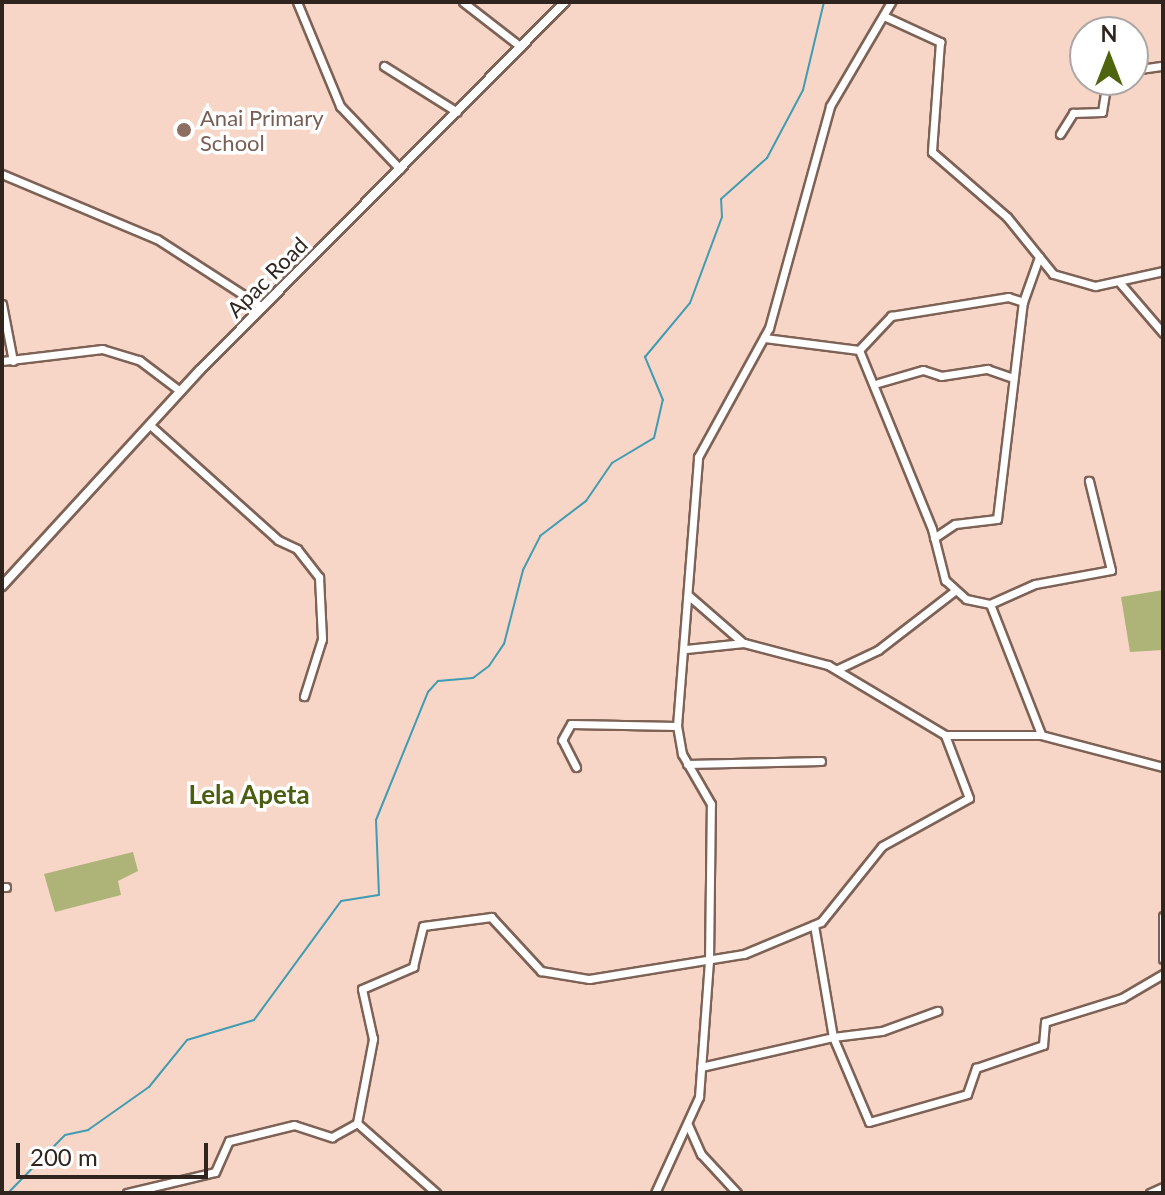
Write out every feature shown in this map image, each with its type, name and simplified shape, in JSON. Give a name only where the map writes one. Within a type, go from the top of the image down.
[{"type":"main road","name":"Apac Road","points":[[2,586],[180,391],[565,2]]},
{"type":"street","points":[[297,2],[340,106],[400,169]]},
{"type":"street","points":[[463,2],[521,47]]},
{"type":"street","points":[[655,1193],[688,1125],[701,1067],[709,961],[713,823],[703,785],[687,764],[677,726],[686,649],[700,447],[764,338],[830,106],[886,17],[891,2]]},
{"type":"street","points":[[886,17],[940,42],[932,152],[967,177],[1039,257],[1069,282],[1120,283],[1163,271]]},
{"type":"street","points":[[384,66],[457,112]]},
{"type":"street","points":[[1060,134],[1073,113],[1102,112],[1104,96]]},
{"type":"street","points":[[2,174],[157,239],[262,307]]},
{"type":"street","points":[[934,538],[955,524],[997,519],[1023,302],[1039,257]]},
{"type":"street","points":[[1120,283],[1163,333]]},
{"type":"street","points":[[859,350],[891,316],[1008,297],[1023,302]]},
{"type":"street","points":[[2,304],[13,361]]},
{"type":"street","points":[[764,338],[859,350]]},
{"type":"street","points":[[2,361],[102,349],[139,360],[180,391]]},
{"type":"street","points":[[859,350],[878,383],[953,592]]},
{"type":"street","points":[[878,383],[923,370],[941,376],[987,369],[1013,378]]},
{"type":"street","points":[[150,425],[278,540],[297,549],[319,577],[322,639],[304,696]]},
{"type":"street","points":[[953,592],[990,604],[1035,584],[1111,570],[1089,481]]},
{"type":"street","points":[[838,669],[878,650],[953,592]]},
{"type":"street","points":[[688,595],[744,643]]},
{"type":"street","points":[[990,604],[1041,735]]},
{"type":"street","points":[[686,649],[744,643],[838,669],[887,707],[945,735],[1041,735],[1163,767]]},
{"type":"street","points":[[576,767],[562,740],[571,724],[677,726]]},
{"type":"street","points":[[127,1193],[215,1172],[229,1141],[294,1125],[332,1137],[357,1123],[373,1039],[362,989],[413,967],[423,926],[491,917],[532,965],[566,977],[609,978],[709,961],[814,925],[838,908],[882,846],[970,796],[945,735]]},
{"type":"street","points":[[687,764],[821,761]]},
{"type":"street","points":[[1163,916],[1163,959]]},
{"type":"street","points":[[814,925],[833,1037],[869,1122],[967,1094],[975,1069],[1043,1045],[1045,1022],[1133,993],[1163,974]]},
{"type":"street","points":[[701,1067],[833,1037],[882,1031],[937,1011]]},
{"type":"street","points":[[357,1123],[436,1193]]},
{"type":"street","points":[[688,1125],[701,1154],[737,1193]]},
{"type":"street","points":[[1150,1193],[1163,1187]]},
{"type":"green space","points":[[1163,590],[1163,650],[1130,652],[1121,597]]},
{"type":"green space","points":[[133,852],[138,871],[118,881],[121,895],[55,912],[44,874]]},
{"type":"waterway","points":[[8,1193],[65,1135],[88,1130],[149,1087],[187,1040],[254,1020],[341,901],[379,895],[376,820],[428,692],[438,681],[473,678],[489,666],[504,644],[523,570],[540,536],[586,501],[612,463],[654,438],[663,400],[645,357],[690,303],[722,217],[721,199],[767,158],[803,90],[824,2]]},
{"type":"place","name":"Anai Primary School","points":[[184,130]]},
{"type":"district","name":"Lela Apeta","points":[[249,795]]}]
